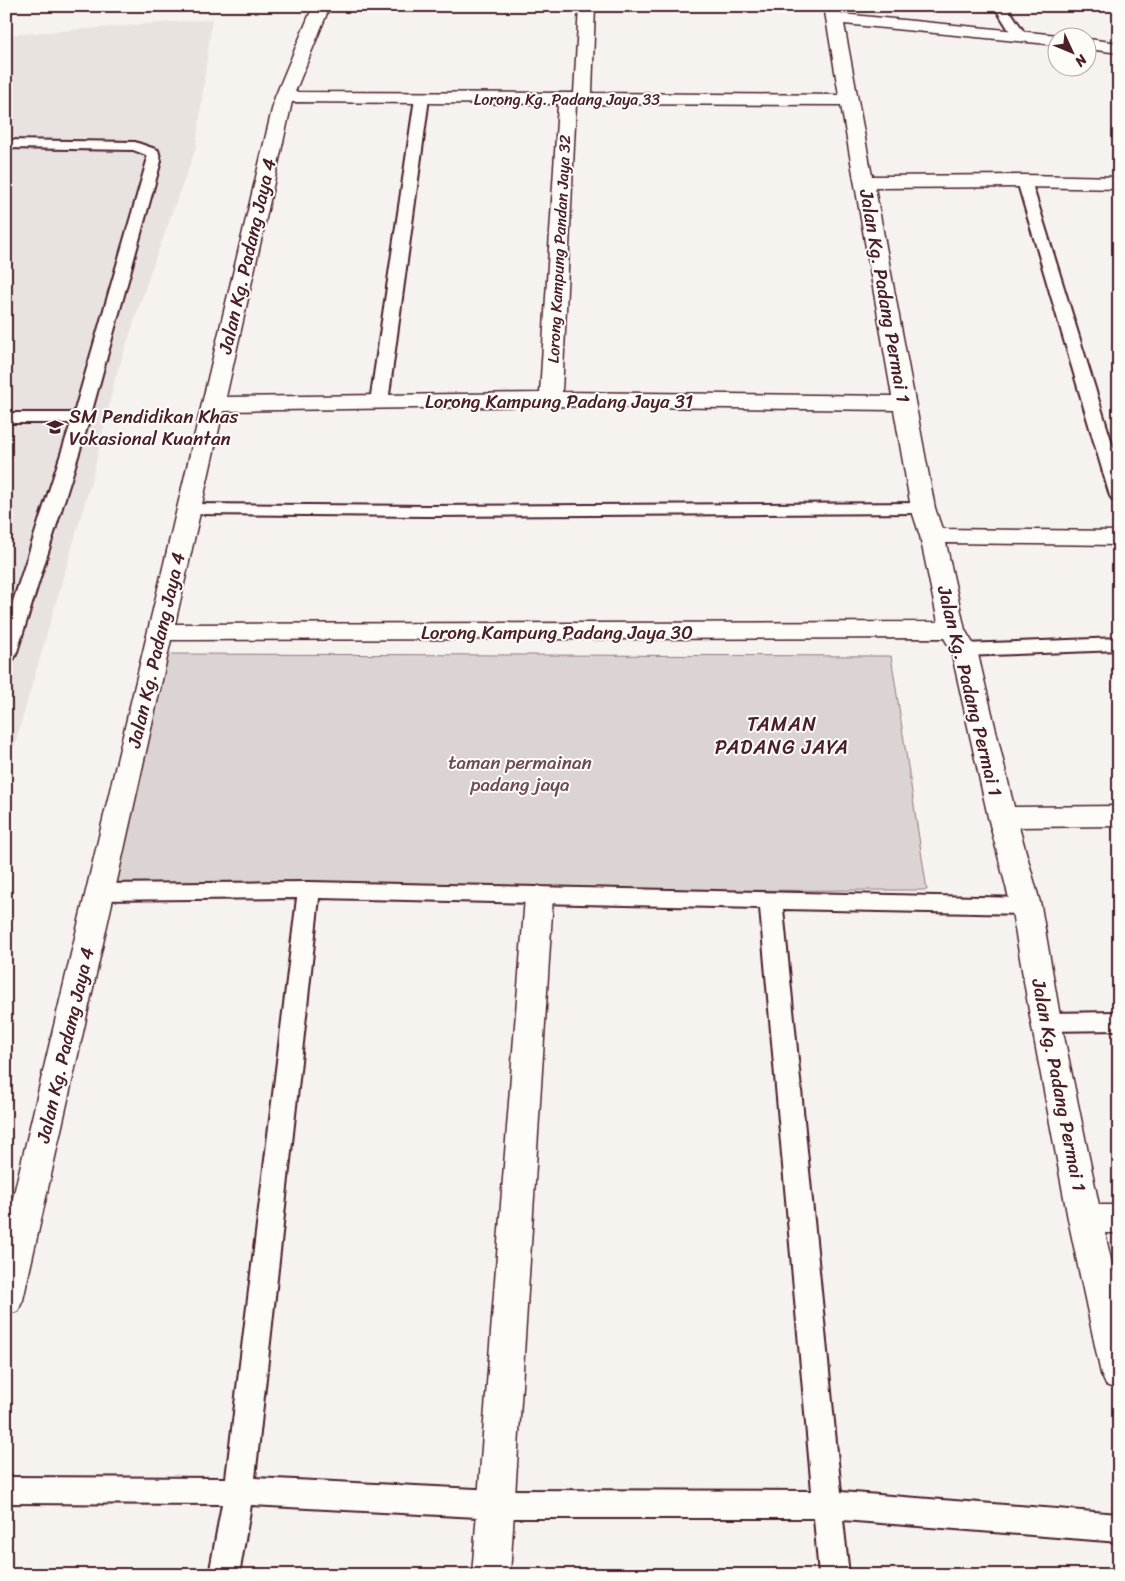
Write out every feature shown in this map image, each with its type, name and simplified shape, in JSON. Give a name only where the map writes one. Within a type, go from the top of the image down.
[{"type":"street","name":"Jalan Kg. Padang Jaya 4","points":[[6,1300],[284,97],[322,6]]},
{"type":"street","name":"Lorong Kampung Pandan Jaya 32","points":[[550,400],[575,99],[587,6]]},
{"type":"street","points":[[833,12],[1048,39]]},
{"type":"street","name":"Jalan Kg. Padang Permai 1","points":[[833,12],[923,508],[932,536],[1026,906],[1046,1022],[1085,1219],[1119,1374]]},
{"type":"street","points":[[1098,45],[1119,48]]},
{"type":"street","name":"Lorong Kg. Padang Jaya 33","points":[[284,97],[849,100]]},
{"type":"street","points":[[864,182],[1024,181],[1119,183]]},
{"type":"street","name":"Lorong Kampung Padang Jaya 31","points":[[214,404],[550,400],[904,403]]},
{"type":"street","points":[[932,536],[1119,538]]},
{"type":"street","name":"Lorong Kampung Padang Jaya 30","points":[[161,632],[958,640]]},
{"type":"street","points":[[1002,817],[1119,816]]},
{"type":"street","points":[[491,1575],[539,897]]},
{"type":"street","points":[[1085,1219],[1119,1219]]},
{"type":"lane","points":[[1000,6],[1018,35]]},
{"type":"lane","points":[[379,402],[422,98]]},
{"type":"lane","points":[[6,144],[114,144],[135,146],[153,152],[154,161],[81,418],[6,654]]},
{"type":"lane","points":[[1024,181],[1119,496]]},
{"type":"lane","points":[[6,418],[81,418]]},
{"type":"lane","points":[[189,509],[438,511],[923,508]]},
{"type":"lane","points":[[958,640],[1119,644]]},
{"type":"lane","points":[[100,892],[309,890],[539,897],[1026,906]]},
{"type":"lane","points":[[224,1575],[239,1491],[309,890]]},
{"type":"lane","points":[[771,901],[829,1505],[834,1575]]},
{"type":"lane","points":[[1046,1022],[1119,1021]]},
{"type":"lane","points":[[6,1490],[239,1491],[496,1504],[829,1505],[1119,1528]]},
{"type":"shaded area","name":"SM Pendidikan Khas Vokasional Kuantan","points":[[212,19],[196,148],[152,268],[115,379],[93,475],[6,775],[6,35]]},
{"type":"green space","name":"taman permainan padang jaya","points":[[159,654],[891,656],[927,890],[100,892]]},
{"type":"place","name":"SM Pendidikan Khas Vokasional Kuantan","points":[[55,427]]},
{"type":"district","name":"TAMAN PADANG JAYA","points":[[782,736]]}]
